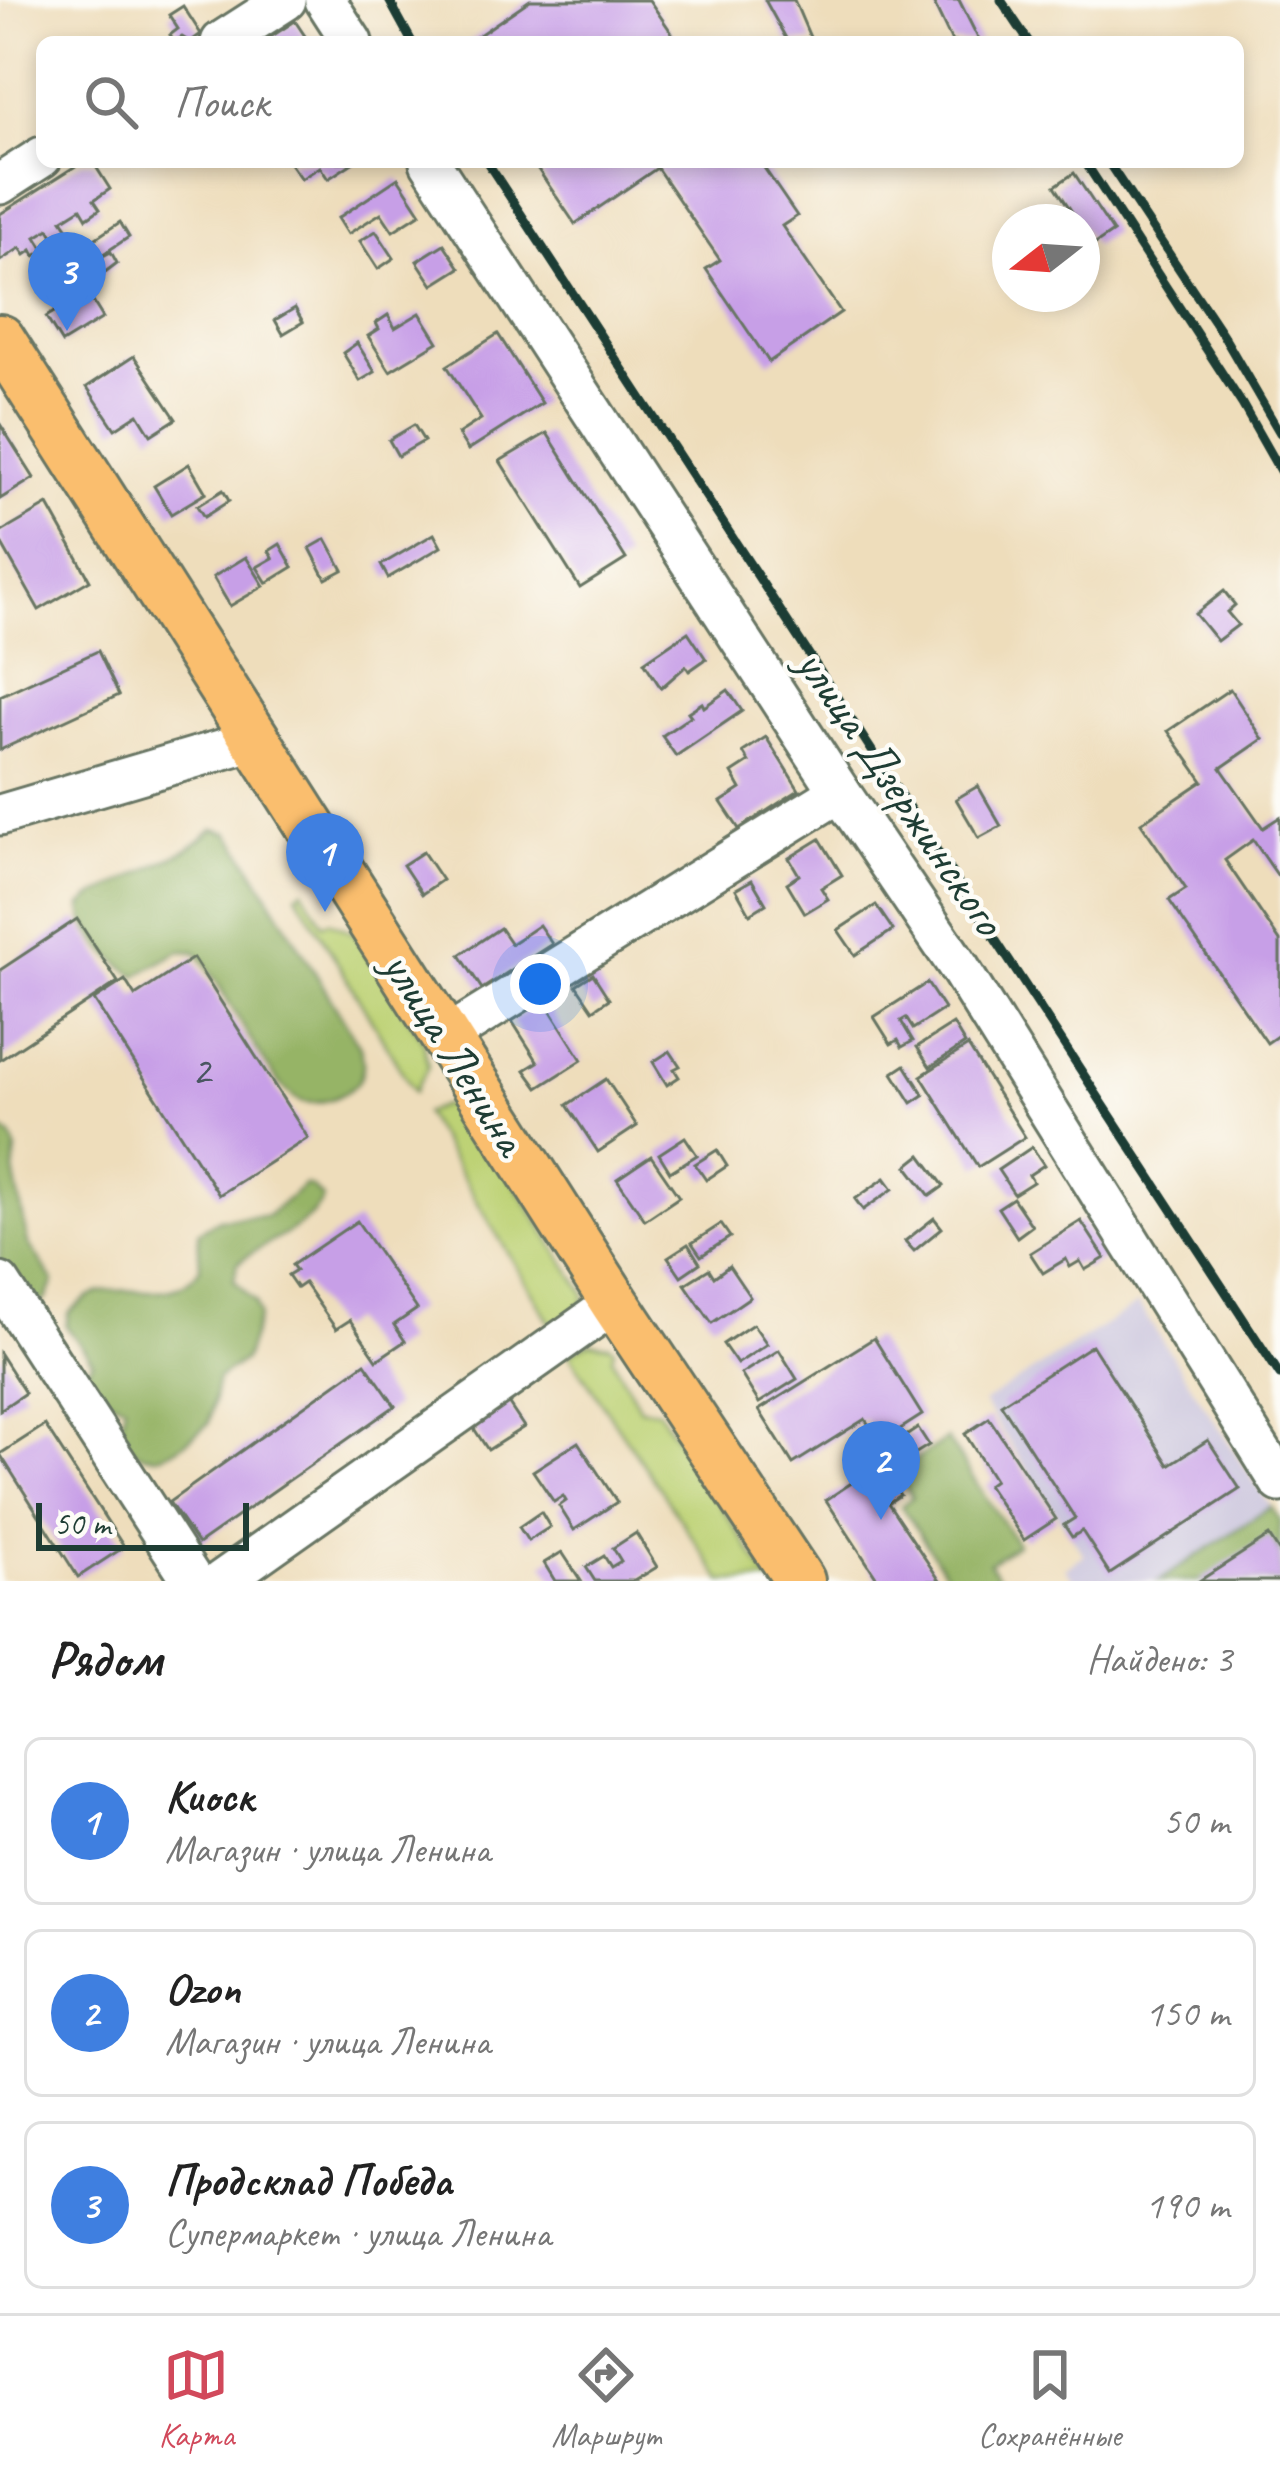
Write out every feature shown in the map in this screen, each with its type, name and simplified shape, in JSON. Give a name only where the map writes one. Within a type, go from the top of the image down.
[{"type":"main road","name":"улица Ленина","points":[[0,338],[615,1304],[800,1581]]},
{"type":"street","points":[[230,36],[286,0]]},
{"type":"street","points":[[325,0],[348,36]]},
{"type":"street","points":[[0,184],[36,161]]},
{"type":"street","name":"улица Дзержинского","points":[[434,168],[960,969],[1280,1482]]},
{"type":"street","points":[[0,815],[258,740]]},
{"type":"street","points":[[446,1037],[840,792]]},
{"type":"street","points":[[0,1283],[193,1581]]},
{"type":"street","points":[[221,1581],[615,1304]]},
{"type":"shaded area","points":[[1138,1304],[1271,1507],[1159,1581],[1074,1581],[1065,1568],[1084,1555],[983,1403]]},
{"type":"green space","points":[[213,829],[229,833],[238,845],[360,1047],[360,1079],[337,1097],[304,1102],[285,1089],[196,952],[180,951],[136,976],[110,955],[88,927],[82,906],[91,898],[190,848]]},
{"type":"green space","points":[[303,889],[323,924],[329,921],[357,935],[424,1043],[428,1067],[414,1092],[297,894]]},
{"type":"green space","points":[[443,1105],[466,1109],[585,1294],[583,1304],[557,1334],[424,1113]]},
{"type":"green space","points":[[0,1129],[11,1136],[16,1149],[14,1171],[28,1243],[54,1282],[45,1300],[33,1307],[0,1271]]},
{"type":"green space","points":[[305,1185],[323,1199],[315,1211],[237,1264],[234,1280],[255,1302],[259,1316],[244,1360],[218,1378],[209,1423],[166,1454],[143,1455],[132,1449],[119,1438],[125,1405],[87,1391],[80,1379],[93,1361],[66,1326],[69,1313],[102,1292],[179,1286],[200,1268],[198,1232],[219,1219],[267,1216]]},
{"type":"green space","points":[[589,1343],[614,1349],[612,1358],[640,1408],[658,1410],[770,1581],[722,1581],[569,1354]]},
{"type":"green space","points":[[947,1439],[1017,1544],[989,1563],[1001,1581],[951,1581],[901,1506],[912,1497],[896,1473]]},
{"type":"green space","points":[[1271,1507],[1280,1521],[1280,1581],[1159,1581]]},
{"type":"building","points":[[530,0],[649,0],[674,36],[478,36]]},
{"type":"building","points":[[765,0],[794,0],[809,36],[785,36]]},
{"type":"building","points":[[932,0],[959,0],[977,36],[949,36]]},
{"type":"building","points":[[183,6],[201,34],[171,36],[178,29],[169,15]]},
{"type":"building","points":[[295,21],[305,36],[272,36]]},
{"type":"building","points":[[73,168],[97,168],[110,189],[94,200],[100,209],[87,218],[81,208],[62,220],[69,230],[55,239],[49,229],[36,237],[44,250],[35,256],[32,250],[25,255],[20,248],[0,261],[0,214]]},
{"type":"building","points":[[293,168],[318,168],[301,179]]},
{"type":"building","points":[[321,168],[345,168],[328,179]]},
{"type":"building","points":[[537,168],[657,168],[575,224]]},
{"type":"building","points":[[657,168],[764,168],[797,216],[782,226],[841,312],[769,362],[706,269],[720,260]]},
{"type":"building","points":[[1074,173],[1094,204],[1067,204],[1055,186]]},
{"type":"building","points":[[398,178],[421,213],[393,231],[381,213],[348,234],[338,218]]},
{"type":"building","points":[[1100,212],[1113,232],[1100,241]]},
{"type":"building","points":[[120,222],[129,237],[91,262],[111,252],[117,263],[88,285],[69,256]]},
{"type":"building","points":[[376,231],[394,258],[378,269],[360,241]]},
{"type":"building","points":[[444,244],[460,268],[433,285],[417,261]]},
{"type":"building","points":[[87,292],[103,318],[62,343],[46,317]]},
{"type":"building","points":[[295,308],[303,322],[283,334],[275,320]]},
{"type":"building","points":[[420,313],[438,342],[390,371],[368,336],[388,315],[395,328]]},
{"type":"building","points":[[498,334],[542,403],[468,450],[458,434],[481,419],[447,366]]},
{"type":"building","points":[[357,343],[375,372],[360,381],[343,353]]},
{"type":"building","points":[[134,356],[176,419],[151,435],[138,414],[115,429],[87,387]]},
{"type":"building","points":[[0,424],[34,478],[0,499]]},
{"type":"building","points":[[414,425],[424,441],[398,456],[389,440]]},
{"type":"building","points":[[547,433],[626,559],[580,588],[500,461]]},
{"type":"building","points":[[189,464],[206,493],[171,514],[154,486]]},
{"type":"building","points":[[223,490],[229,501],[204,517],[197,506]]},
{"type":"building","points":[[48,505],[90,580],[39,610],[0,541],[0,533]]},
{"type":"building","points":[[434,534],[441,547],[388,578],[381,565]]},
{"type":"building","points":[[326,539],[343,570],[326,579],[310,548]]},
{"type":"building","points":[[280,544],[293,567],[267,583],[257,567],[273,558],[269,551]]},
{"type":"building","points":[[246,557],[264,586],[230,606],[213,577]]},
{"type":"building","points":[[1224,591],[1235,605],[1227,612],[1238,625],[1217,641],[1195,614]]},
{"type":"building","points":[[688,632],[706,659],[689,671],[686,666],[661,688],[644,662]]},
{"type":"building","points":[[98,651],[119,695],[0,750],[0,696]]},
{"type":"building","points":[[1230,689],[1263,739],[1221,768],[1263,828],[1280,817],[1280,879],[1253,840],[1225,860],[1280,941],[1280,1034],[1267,1043],[1169,900],[1186,889],[1141,823],[1203,781],[1168,731]]},
{"type":"building","points":[[728,690],[742,711],[676,756],[662,736],[691,716],[688,712]]},
{"type":"building","points":[[766,737],[799,790],[739,829],[721,802],[741,789],[732,773],[749,762],[743,752]]},
{"type":"building","points":[[978,786],[1001,826],[979,838],[956,799]]},
{"type":"building","points":[[820,839],[842,875],[821,888],[828,899],[805,913],[787,883],[799,875],[789,858]]},
{"type":"building","points":[[423,852],[442,880],[422,894],[403,865]]},
{"type":"building","points":[[752,880],[766,904],[750,914],[736,889]]},
{"type":"building","points":[[876,905],[893,930],[855,955],[838,930]]},
{"type":"building","points":[[77,919],[118,982],[0,1060],[0,970]]},
{"type":"building","points":[[539,925],[552,944],[482,989],[460,955],[500,928],[511,944]]},
{"type":"building","points":[[193,958],[308,1138],[219,1195],[94,1000],[125,980],[135,996]]},
{"type":"building","points":[[593,974],[609,999],[593,1010],[576,985]]},
{"type":"building","points":[[927,983],[944,1009],[913,1029],[906,1018],[901,1021],[913,1041],[902,1047],[898,1040],[891,1044],[874,1017]]},
{"type":"building","points":[[544,1000],[582,1060],[538,1088],[525,1070],[538,1062],[512,1021]]},
{"type":"building","points":[[953,1024],[965,1044],[930,1067],[917,1047]]},
{"type":"building","points":[[968,1046],[1025,1137],[978,1167],[921,1076]]},
{"type":"building","points":[[670,1051],[680,1066],[674,1069],[679,1077],[667,1085],[653,1062]]},
{"type":"building","points":[[905,1065],[924,1095],[912,1103],[893,1073]]},
{"type":"building","points":[[606,1079],[637,1126],[598,1152],[567,1105]]},
{"type":"building","points":[[685,1137],[697,1155],[670,1172],[659,1154]]},
{"type":"building","points":[[1032,1147],[1044,1165],[1029,1175],[1033,1182],[1014,1194],[998,1170]]},
{"type":"building","points":[[717,1150],[727,1166],[706,1180],[695,1164]]},
{"type":"building","points":[[921,1155],[944,1186],[930,1196],[907,1166]]},
{"type":"building","points":[[651,1156],[679,1197],[645,1220],[617,1179]]},
{"type":"building","points":[[885,1178],[893,1189],[863,1210],[855,1199]]},
{"type":"building","points":[[1013,1198],[1032,1226],[1017,1237],[998,1208]]},
{"type":"building","points":[[934,1218],[942,1228],[914,1251],[905,1241]]},
{"type":"building","points":[[357,1221],[417,1309],[394,1325],[405,1341],[377,1360],[350,1320],[336,1329],[304,1283],[297,1288],[288,1275],[296,1270],[292,1265]]},
{"type":"building","points":[[1081,1221],[1105,1258],[1085,1270],[1080,1261],[1070,1267],[1066,1259],[1043,1273],[1030,1253]]},
{"type":"building","points":[[721,1224],[730,1237],[701,1256],[692,1243]]},
{"type":"building","points":[[688,1244],[700,1263],[681,1276],[668,1257]]},
{"type":"building","points":[[729,1266],[750,1297],[712,1323],[685,1284],[709,1269],[714,1277]]},
{"type":"building","points":[[753,1324],[767,1344],[737,1364],[723,1344]]},
{"type":"building","points":[[874,1338],[922,1415],[880,1442],[865,1419],[793,1464],[759,1410]]},
{"type":"building","points":[[1092,1345],[1169,1465],[1208,1440],[1240,1489],[1110,1574],[1082,1531],[1072,1537],[1064,1525],[1075,1518],[1001,1404]]},
{"type":"building","points":[[779,1350],[797,1379],[759,1403],[741,1374]]},
{"type":"building","points":[[0,1354],[25,1393],[0,1410]]},
{"type":"building","points":[[365,1363],[395,1406],[198,1544],[169,1502]]},
{"type":"building","points":[[506,1400],[524,1427],[488,1450],[471,1424]]},
{"type":"building","points":[[989,1418],[1056,1519],[1024,1540],[987,1485],[994,1480],[965,1434]]},
{"type":"building","points":[[45,1425],[124,1547],[78,1577],[0,1454]]},
{"type":"building","points":[[918,1428],[929,1445],[908,1458],[897,1442]]},
{"type":"building","points":[[578,1442],[617,1502],[574,1530],[559,1506],[566,1501],[563,1496],[554,1502],[533,1471]]},
{"type":"building","points":[[880,1464],[900,1495],[888,1503],[940,1581],[879,1581],[826,1500]]},
{"type":"building","points":[[541,1512],[550,1527],[528,1541],[519,1527]]},
{"type":"building","points":[[636,1533],[657,1567],[634,1581],[595,1581],[586,1567],[604,1556],[611,1567],[621,1561],[613,1548]]},
{"type":"building","points":[[1269,1536],[1280,1553],[1280,1581],[1199,1581]]},
{"type":"building","points":[[562,1552],[581,1581],[555,1581],[544,1563]]},
{"type":"railway","points":[[389,0],[409,36]]},
{"type":"railway","points":[[1001,0],[1025,36]]},
{"type":"railway","points":[[491,168],[1280,1375]]},
{"type":"railway","points":[[1089,168],[1242,404],[1280,471]]},
{"type":"railway","points":[[1112,168],[1223,335],[1280,433]]},
{"type":"place","name":"Продсклад Победа","points":[[67,331]]},
{"type":"place","name":"Киоск","points":[[325,912]]},
{"type":"place","name":"Ozon","points":[[881,1520]]}]
